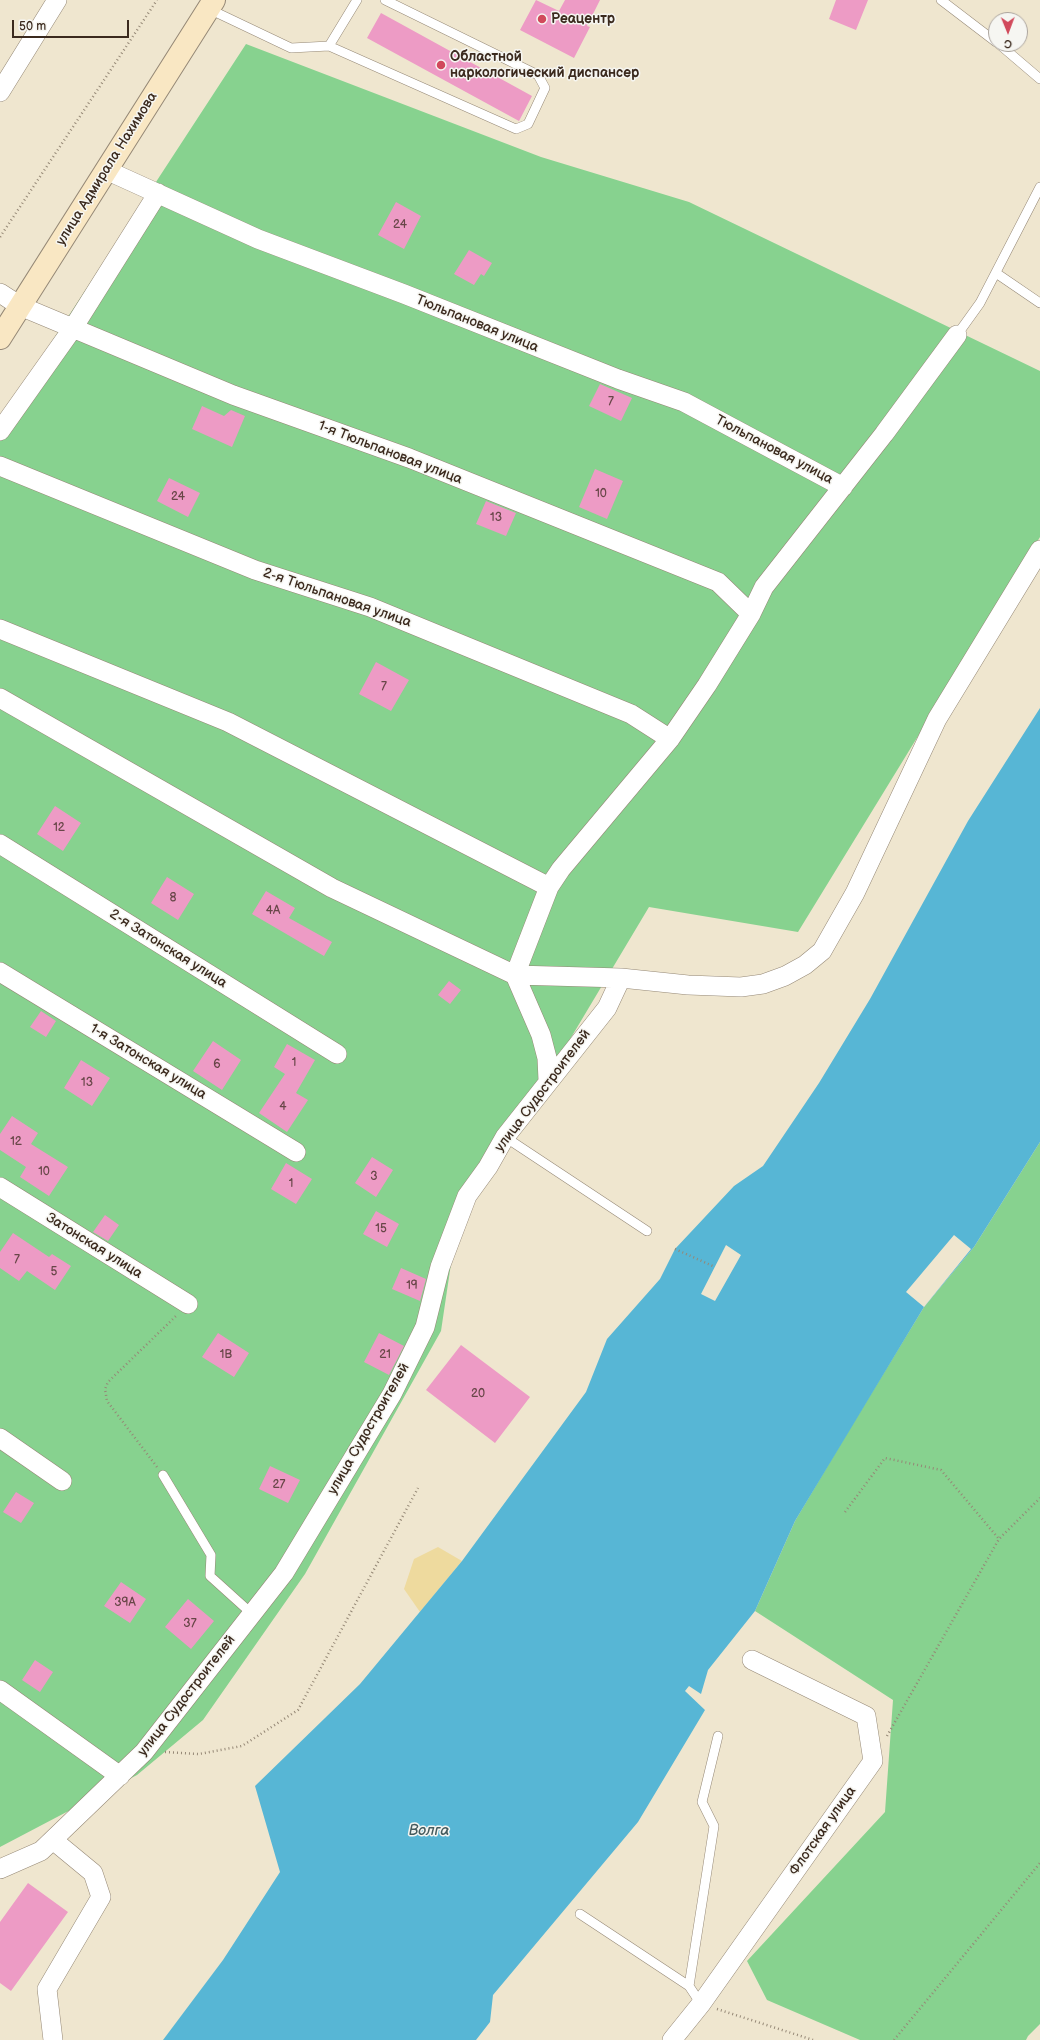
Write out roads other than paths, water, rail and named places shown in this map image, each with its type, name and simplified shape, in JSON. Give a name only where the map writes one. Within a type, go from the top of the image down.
[{"type":"main road","name":"улица Адмирала Нахимова","points":[[0,338],[211,4]]},
{"type":"street","points":[[0,92],[57,0]]},
{"type":"street","name":"Тюльпановая улица","points":[[106,170],[258,239],[404,294],[611,377],[684,402],[843,487]]},
{"type":"street","points":[[0,431],[73,328],[158,193]]},
{"type":"street","name":"1-я Тюльпановая улица","points":[[0,293],[20,306],[233,395],[409,458],[718,582],[750,614]]},
{"type":"street","points":[[548,1080],[547,1058],[542,1035],[515,974],[549,887],[561,869],[670,739],[707,685],[750,614],[764,587],[884,434],[957,335]]},
{"type":"street","name":"2-я Тюльпановая улица","points":[[0,466],[255,570],[370,607],[631,714],[670,739]]},
{"type":"street","points":[[0,698],[332,888],[515,974],[621,978],[688,985],[741,987],[763,984],[792,973],[805,965],[822,951],[855,893],[937,719],[1040,550]]},
{"type":"street","points":[[0,629],[228,722],[549,887]]},
{"type":"street","name":"2-я Затонская улица","points":[[0,844],[337,1054]]},
{"type":"street","name":"1-я Затонская улица","points":[[0,972],[296,1152]]},
{"type":"street","name":"улица Судостроителей","points":[[53,1840],[146,1750],[284,1573],[392,1394],[425,1327],[440,1267],[467,1196],[488,1167],[505,1137],[548,1080],[606,1008],[621,978]]},
{"type":"street","name":"Затонская улица","points":[[0,1187],[188,1304]]},
{"type":"street","points":[[0,1438],[62,1481]]},
{"type":"street","name":"Флотская улица","points":[[672,2040],[701,2004],[873,1761],[866,1716],[752,1660]]},
{"type":"street","points":[[0,1690],[120,1776]]},
{"type":"street","points":[[0,1869],[41,1851],[53,1840],[93,1873],[101,1897],[47,1989],[53,2040]]},
{"type":"lane","points":[[329,46],[357,0]]},
{"type":"lane","points":[[211,4],[291,48],[329,46],[516,129],[528,124],[546,88],[538,75],[385,0]]},
{"type":"lane","points":[[941,0],[988,36]]},
{"type":"lane","points":[[1008,52],[1040,79]]},
{"type":"lane","points":[[957,335],[980,304],[1040,187]]},
{"type":"lane","points":[[996,273],[1040,303]]},
{"type":"lane","points":[[505,1137],[647,1231]]},
{"type":"lane","points":[[163,1475],[211,1555],[210,1576],[251,1614]]},
{"type":"lane","points":[[689,1986],[714,1826],[702,1802],[718,1736]]},
{"type":"lane","points":[[580,1914],[689,1986],[701,2004]]},
{"type":"water","name":"Волга","points":[[1040,708],[1040,1142],[974,1247],[924,1307],[795,1521],[755,1611],[708,1670],[701,1694],[689,1686],[685,1691],[705,1710],[638,1822],[493,1995],[490,2022],[476,2040],[163,2040],[223,1960],[280,1872],[255,1786],[360,1684],[462,1561],[586,1392],[607,1339],[660,1279],[675,1249],[734,1186],[763,1166],[819,1083],[870,999],[968,821]]},
{"type":"place","name":"Реацентр","points":[[542,19]]},
{"type":"place","name":"Областной наркологический диспансер","points":[[441,65]]}]
